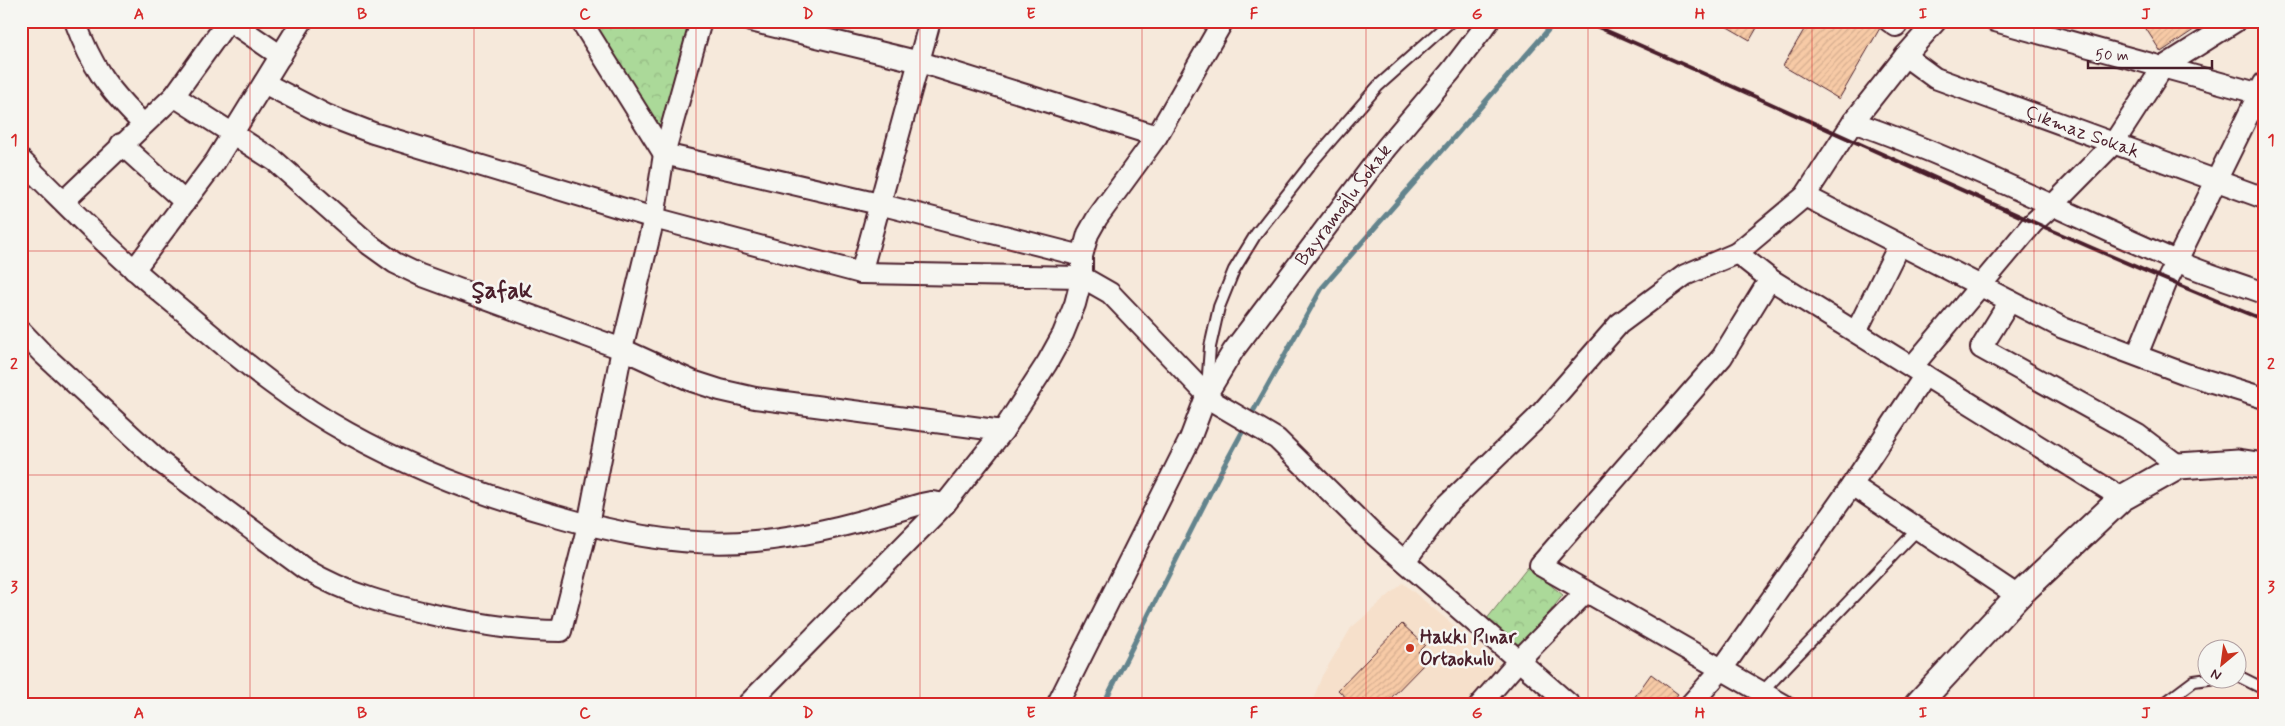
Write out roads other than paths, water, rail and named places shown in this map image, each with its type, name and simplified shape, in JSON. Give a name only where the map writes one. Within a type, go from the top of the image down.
[{"type":"street","points":[[75,21],[85,48],[102,78],[113,94],[143,124]]},
{"type":"street","points":[[64,201],[121,144],[174,96],[229,21],[281,56]]},
{"type":"street","points":[[134,270],[215,162],[302,21]]},
{"type":"street","points":[[581,21],[664,154],[879,204],[1082,256]]},
{"type":"street","points":[[21,331],[43,354],[158,461],[305,569],[337,587],[383,604],[487,625],[561,632],[588,525],[622,349],[654,218],[664,154],[701,21]]},
{"type":"street","points":[[751,21],[920,62],[1157,136]]},
{"type":"street","points":[[862,273],[879,204],[930,21]]},
{"type":"street","points":[[747,705],[945,504],[1003,431],[1047,363],[1063,334],[1075,304],[1082,277],[1082,256],[1088,234],[1097,218],[1157,136],[1223,21]]},
{"type":"street","name":"Bayramoğlu Sokak","points":[[1057,705],[1233,351],[1386,148],[1451,71],[1489,21]]},
{"type":"street","points":[[1889,21],[1896,26],[1899,21]]},
{"type":"street","points":[[1405,561],[1446,506],[1536,419],[1619,324],[1685,275],[1737,253],[1805,196],[1853,122],[1905,56],[1936,21]]},
{"type":"street","points":[[1995,21],[2163,67],[2262,91],[2214,181],[2176,261],[2137,355]]},
{"type":"street","points":[[1690,705],[1722,669],[1852,485],[1918,371],[1979,284],[2032,223],[2054,204],[2112,144],[2163,67],[2236,21]]},
{"type":"street","name":"Çıkmaz Sokak","points":[[1905,56],[1935,78],[2264,198]]},
{"type":"street","points":[[264,83],[326,116],[358,128],[654,218],[862,273],[1082,277],[1110,293],[1210,398],[1277,439],[1372,533],[1570,705]]},
{"type":"street","points":[[174,96],[275,161],[370,244],[396,263],[420,275],[622,349],[692,381],[755,398],[1003,431]]},
{"type":"street","points":[[1853,122],[2054,204],[2176,261],[2264,293]]},
{"type":"street","points":[[121,144],[186,202]]},
{"type":"street","points":[[21,160],[134,270],[250,367],[296,401],[347,432],[408,464],[450,482],[498,499],[588,525],[678,541],[713,543],[798,536],[921,504],[931,502],[945,504]]},
{"type":"street","points":[[1805,196],[2063,328],[2186,374],[2264,398]]},
{"type":"street","points":[[1856,332],[1899,245]]},
{"type":"street","points":[[1737,253],[1770,279],[2122,498]]},
{"type":"street","points":[[1770,279],[1722,357],[1540,565],[1784,705]]},
{"type":"street","points":[[2010,301],[1981,348],[2138,435],[2179,466]]},
{"type":"street","points":[[1917,705],[2018,596],[2122,498],[2179,466],[2238,462],[2264,466]]},
{"type":"street","points":[[1852,485],[2018,596]]},
{"type":"street","points":[[1480,705],[1519,660],[1586,592]]},
{"type":"lane","points":[[1210,398],[1210,347],[1219,307],[1234,270],[1256,234],[1313,161],[1378,86],[1451,21]]},
{"type":"lane","points":[[1762,692],[1918,529]]},
{"type":"lane","points":[[2162,705],[2194,681],[2198,680]]},
{"type":"lane","points":[[2248,681],[2264,689]]},
{"type":"waterway","points":[[1250,417],[1322,288],[1556,21]]},
{"type":"waterway","points":[[1103,705],[1246,425]]},
{"type":"railway","points":[[1584,21],[2008,211],[2264,320]]},
{"type":"place","name":"Hakkı Pınar Ortaokulu","points":[[1410,648]]},
{"type":"district","name":"Şafak","points":[[502,291]]}]
